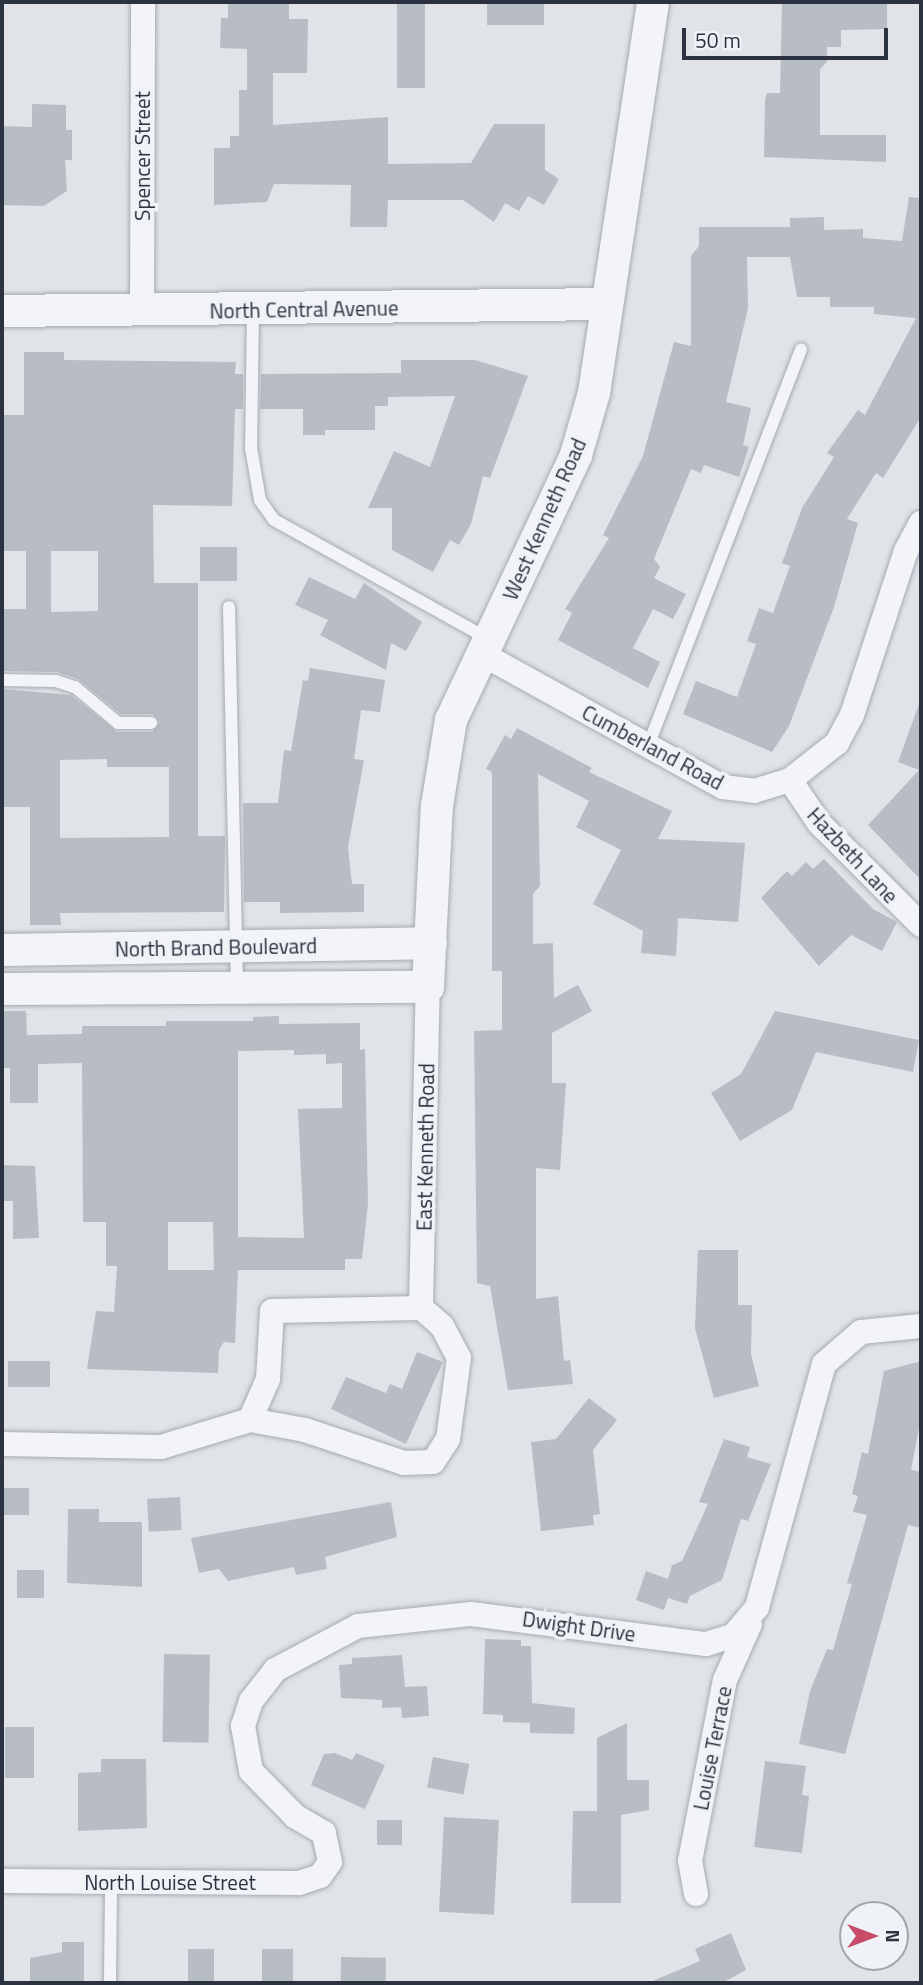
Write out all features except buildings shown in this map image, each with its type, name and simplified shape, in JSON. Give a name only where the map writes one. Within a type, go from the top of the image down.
[{"type":"street","name":"Spencer Street","points":[[142,311],[143,2]]},
{"type":"street","name":"West Kenneth Road","points":[[428,987],[436,806],[451,720],[576,455],[594,393],[653,2]]},
{"type":"street","name":"North Central Avenue","points":[[2,311],[606,304]]},
{"type":"street","name":"Cumberland Road","points":[[486,646],[648,746],[723,787],[754,791],[790,780],[815,766],[848,724],[906,551],[921,523]]},
{"type":"street","name":"Hazbeth Lane","points":[[790,780],[819,824],[921,925]]},
{"type":"street","name":"North Brand Boulevard","points":[[2,950],[430,943]]},
{"type":"street","name":"North Brand Boulevard","points":[[2,989],[428,987]]},
{"type":"street","name":"East Kenneth Road","points":[[421,1308],[428,987]]},
{"type":"street","points":[[2,1444],[161,1447],[250,1420],[305,1430],[404,1463],[433,1462],[449,1439],[458,1358],[442,1326],[421,1308],[272,1311],[268,1379],[250,1420]]},
{"type":"street","name":"Dwight Drive","points":[[330,1862],[324,1833],[295,1816],[251,1771],[242,1746],[251,1701],[275,1670],[297,1654],[358,1626],[471,1614],[706,1644],[733,1636],[757,1608],[824,1364],[861,1332],[921,1326]]},
{"type":"street","name":"Louise Terrace","points":[[696,1894],[690,1861],[725,1680],[757,1608]]},
{"type":"street","name":"North Louise Street","points":[[2,1881],[299,1883],[320,1877],[330,1862]]},
{"type":"lane","points":[[253,309],[251,448],[260,500],[274,520],[486,646]]},
{"type":"lane","points":[[648,746],[801,350]]},
{"type":"lane","points":[[229,607],[237,987]]},
{"type":"lane","points":[[2,680],[56,681],[75,687],[118,723],[151,723]]},
{"type":"lane","points":[[110,1983],[111,1882]]}]
